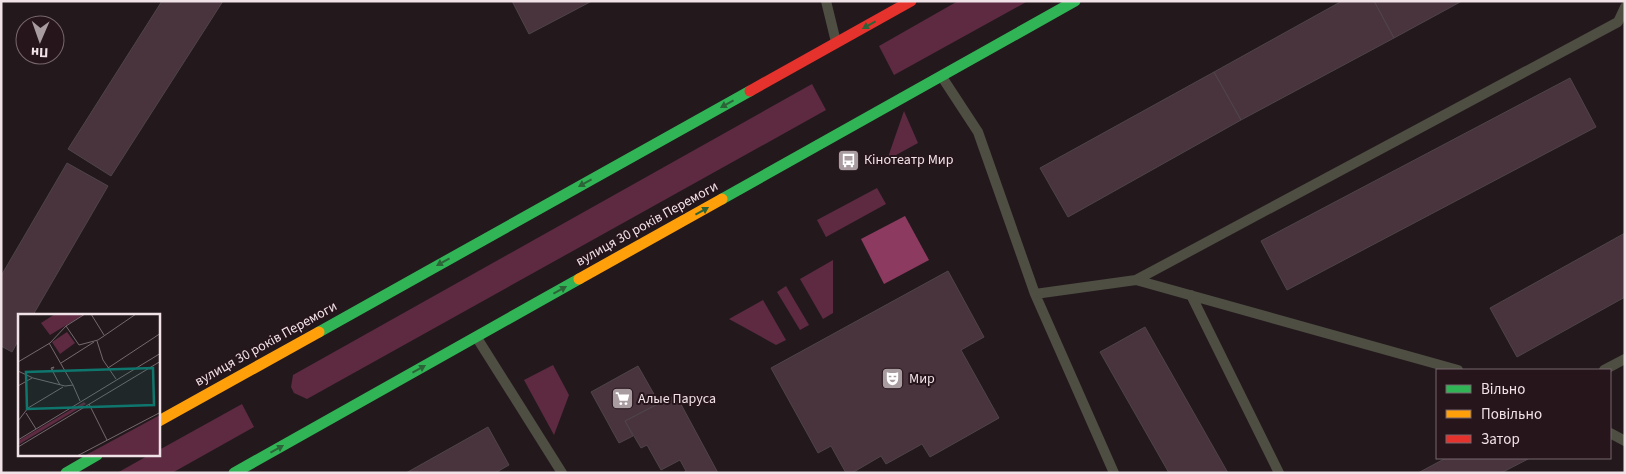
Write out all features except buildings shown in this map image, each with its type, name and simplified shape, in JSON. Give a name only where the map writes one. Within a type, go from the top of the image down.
[{"type":"street","name":"вулиця 30 років Перемоги","points":[[160,420],[911,1]]},
{"type":"street","name":"вулиця 30 років Перемоги","points":[[234,473],[1075,1]]},
{"type":"street","points":[[66,473],[95,456]]},
{"type":"lane","points":[[826,1],[836,43]]},
{"type":"lane","points":[[1035,294],[1136,280],[1618,22],[1625,7]]},
{"type":"lane","points":[[942,76],[978,132],[1035,294],[1114,473]]},
{"type":"lane","points":[[1136,280],[1454,369]]},
{"type":"lane","points":[[1191,295],[1279,473]]},
{"type":"lane","points":[[476,337],[562,473]]},
{"type":"lane","points":[[1606,369],[1625,359]]},
{"type":"lane","points":[[1611,434],[1625,441]]},
{"type":"shaded area","points":[[958,1],[1028,1],[894,75],[879,46]]},
{"type":"shaded area","points":[[812,84],[826,110],[307,399],[294,393],[291,387],[293,375]]},
{"type":"shaded area","points":[[904,111],[918,143],[887,160]]},
{"type":"shaded area","points":[[877,188],[886,204],[826,237],[817,220]]},
{"type":"shaded area","points":[[905,216],[929,260],[884,284],[861,239]]},
{"type":"shaded area","points":[[833,260],[833,313],[823,319],[800,279]]},
{"type":"shaded area","points":[[786,286],[809,325],[800,330],[777,292]]},
{"type":"shaded area","points":[[763,300],[786,340],[776,345],[729,319]]},
{"type":"shaded area","points":[[553,365],[569,395],[554,435],[524,380]]},
{"type":"shaded area","points":[[242,404],[254,427],[172,473],[117,473],[147,456],[160,456],[160,449]]},
{"type":"traffic: fast","points":[[722,199],[1075,1]]},
{"type":"traffic: fast","points":[[319,332],[750,91]]},
{"type":"traffic: fast","points":[[234,473],[579,279]]},
{"type":"traffic: fast","points":[[66,473],[95,456]]},
{"type":"traffic: slow","points":[[579,279],[722,199]]},
{"type":"traffic: slow","points":[[160,420],[319,332]]},
{"type":"traffic: jam","points":[[750,91],[911,1]]},
{"type":"place","name":"Кінотеатр Мир","points":[[848,160]]},
{"type":"place","name":"Мир","points":[[893,379]]},
{"type":"place","name":"Алые Паруса","points":[[622,399]]}]
